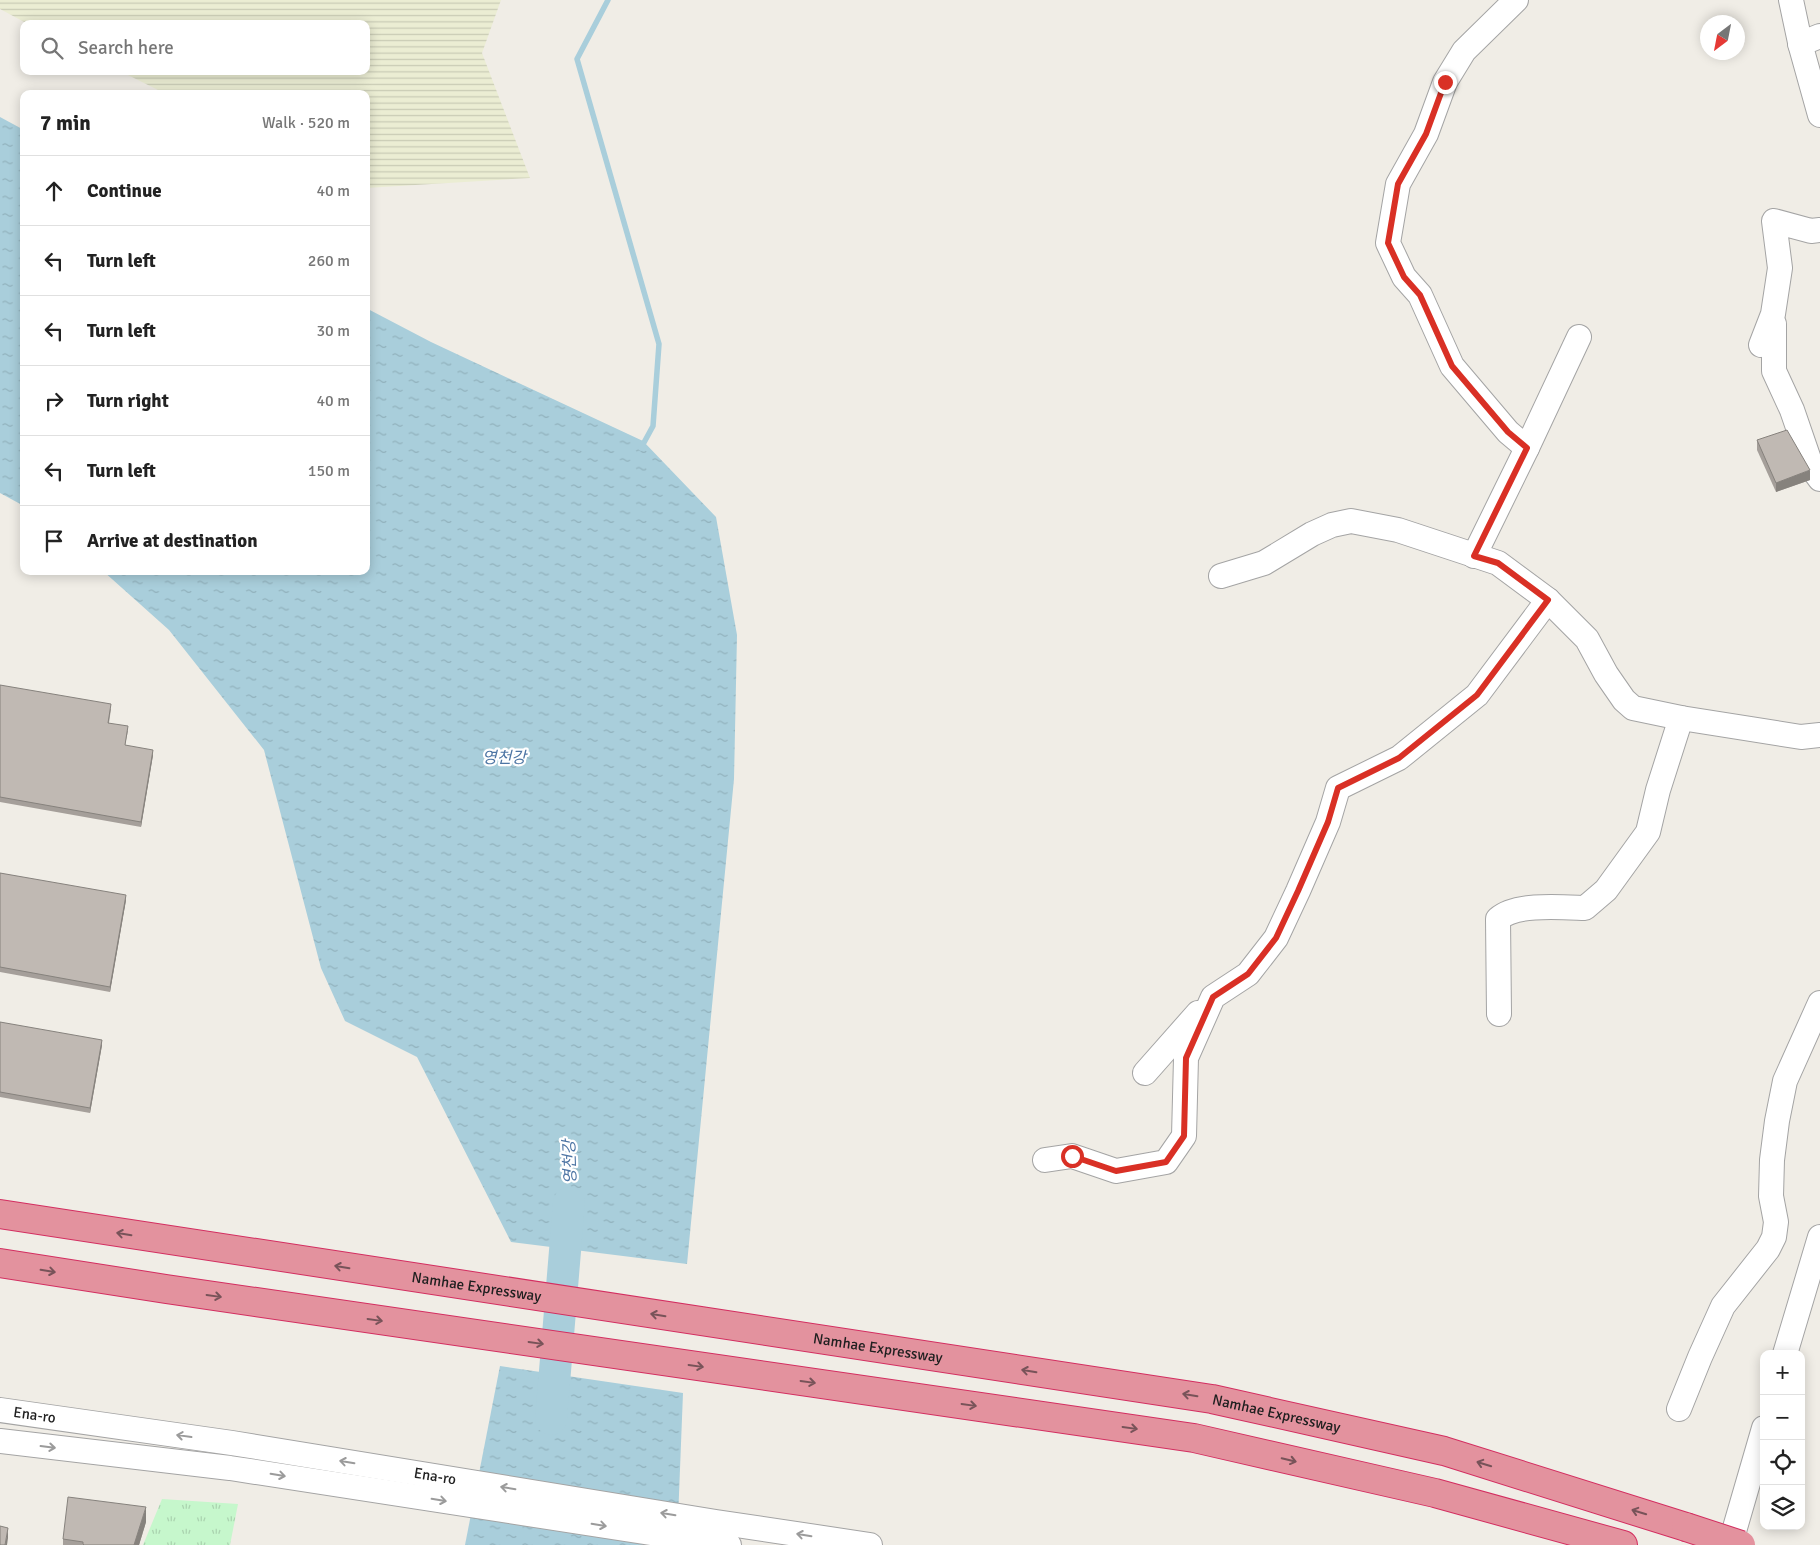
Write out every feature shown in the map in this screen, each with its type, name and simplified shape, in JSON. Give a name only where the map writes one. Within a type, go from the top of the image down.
[{"type":"highway","name":"Namhae Expressway","points":[[0,1214],[1212,1399],[1444,1452],[1741,1545]]},
{"type":"highway","points":[[0,1263],[166,1290],[1194,1438],[1435,1493],[1623,1545]]},
{"type":"street","points":[[1516,0],[1464,51],[1445,82],[1426,134],[1398,184],[1388,243],[1404,277],[1420,295],[1452,366],[1508,432],[1527,448]]},
{"type":"street","points":[[1791,0],[1810,40],[1820,115]]},
{"type":"street","points":[[1820,230],[1811,232],[1774,221],[1780,268],[1773,314],[1774,371],[1792,410],[1812,468],[1820,478]]},
{"type":"street","points":[[1761,345],[1773,314]]},
{"type":"street","points":[[1474,556],[1580,337]]},
{"type":"street","points":[[1221,576],[1264,563],[1312,534],[1332,525],[1350,521],[1398,530],[1498,563],[1548,600],[1587,639],[1606,674],[1624,700],[1633,708],[1681,718],[1801,737],[1820,735]]},
{"type":"street","points":[[1145,1073],[1213,997],[1248,974],[1276,938],[1328,822],[1338,788],[1399,758],[1477,695],[1548,600]]},
{"type":"street","points":[[1499,1014],[1498,919],[1511,911],[1558,907],[1585,908],[1606,890],[1648,832],[1658,790],[1681,718]]},
{"type":"street","points":[[1045,1160],[1072,1156],[1116,1171],[1166,1162],[1184,1136],[1186,1058],[1213,997]]},
{"type":"street","points":[[1679,1409],[1700,1356],[1723,1306],[1768,1249],[1774,1237],[1776,1222],[1771,1196],[1772,1160],[1777,1121],[1785,1081],[1820,1003]]},
{"type":"street","points":[[1786,1350],[1820,1237]]},
{"type":"street","name":"Ena-ro","points":[[0,1410],[232,1443],[720,1536]]},
{"type":"street","points":[[1730,1545],[1761,1440]]},
{"type":"street","name":"Ena-ro","points":[[0,1441],[230,1468],[720,1536],[870,1545]]},
{"type":"green space","points":[[0,0],[501,0],[482,53],[530,178],[370,188],[370,90],[158,90],[128,75],[370,75],[370,20],[21,20],[0,9]]},
{"type":"green space","points":[[162,1499],[238,1504],[230,1545],[143,1545]]},
{"type":"water","points":[[0,117],[20,128],[20,504],[0,493]]},
{"type":"water","name":"영천강","points":[[370,310],[431,342],[643,441],[716,517],[737,635],[734,779],[687,1264],[511,1242],[417,1057],[345,1021],[321,968],[264,750],[169,630],[107,575],[370,575]]},
{"type":"water","points":[[500,1366],[683,1393],[677,1545],[465,1545]]},
{"type":"building","points":[[1787,430],[1810,470],[1776,483],[1757,440]]},
{"type":"building","points":[[0,685],[111,704],[108,723],[128,726],[125,745],[153,750],[141,822],[0,797]]},
{"type":"building","points":[[0,873],[126,895],[110,987],[0,967]]},
{"type":"building","points":[[0,1022],[102,1040],[90,1108],[0,1092]]},
{"type":"building","points":[[68,1497],[146,1507],[134,1545],[84,1545],[83,1542],[63,1539]]},
{"type":"building","points":[[0,1526],[8,1528],[5,1545],[0,1545]]},
{"type":"waterway","points":[[608,0],[577,59],[659,344],[653,426],[641,448]]},
{"type":"waterway","name":"영천강","points":[[551,1419],[569,1203]]},
{"type":"route","points":[[1072,1156],[1116,1171],[1166,1162],[1184,1136],[1186,1058],[1213,997],[1248,974],[1276,938],[1328,822],[1338,788],[1399,758],[1477,695],[1548,600],[1498,563],[1474,556],[1527,448],[1508,432],[1452,366],[1420,295],[1404,277],[1388,243],[1398,184],[1426,134],[1445,82]]}]
